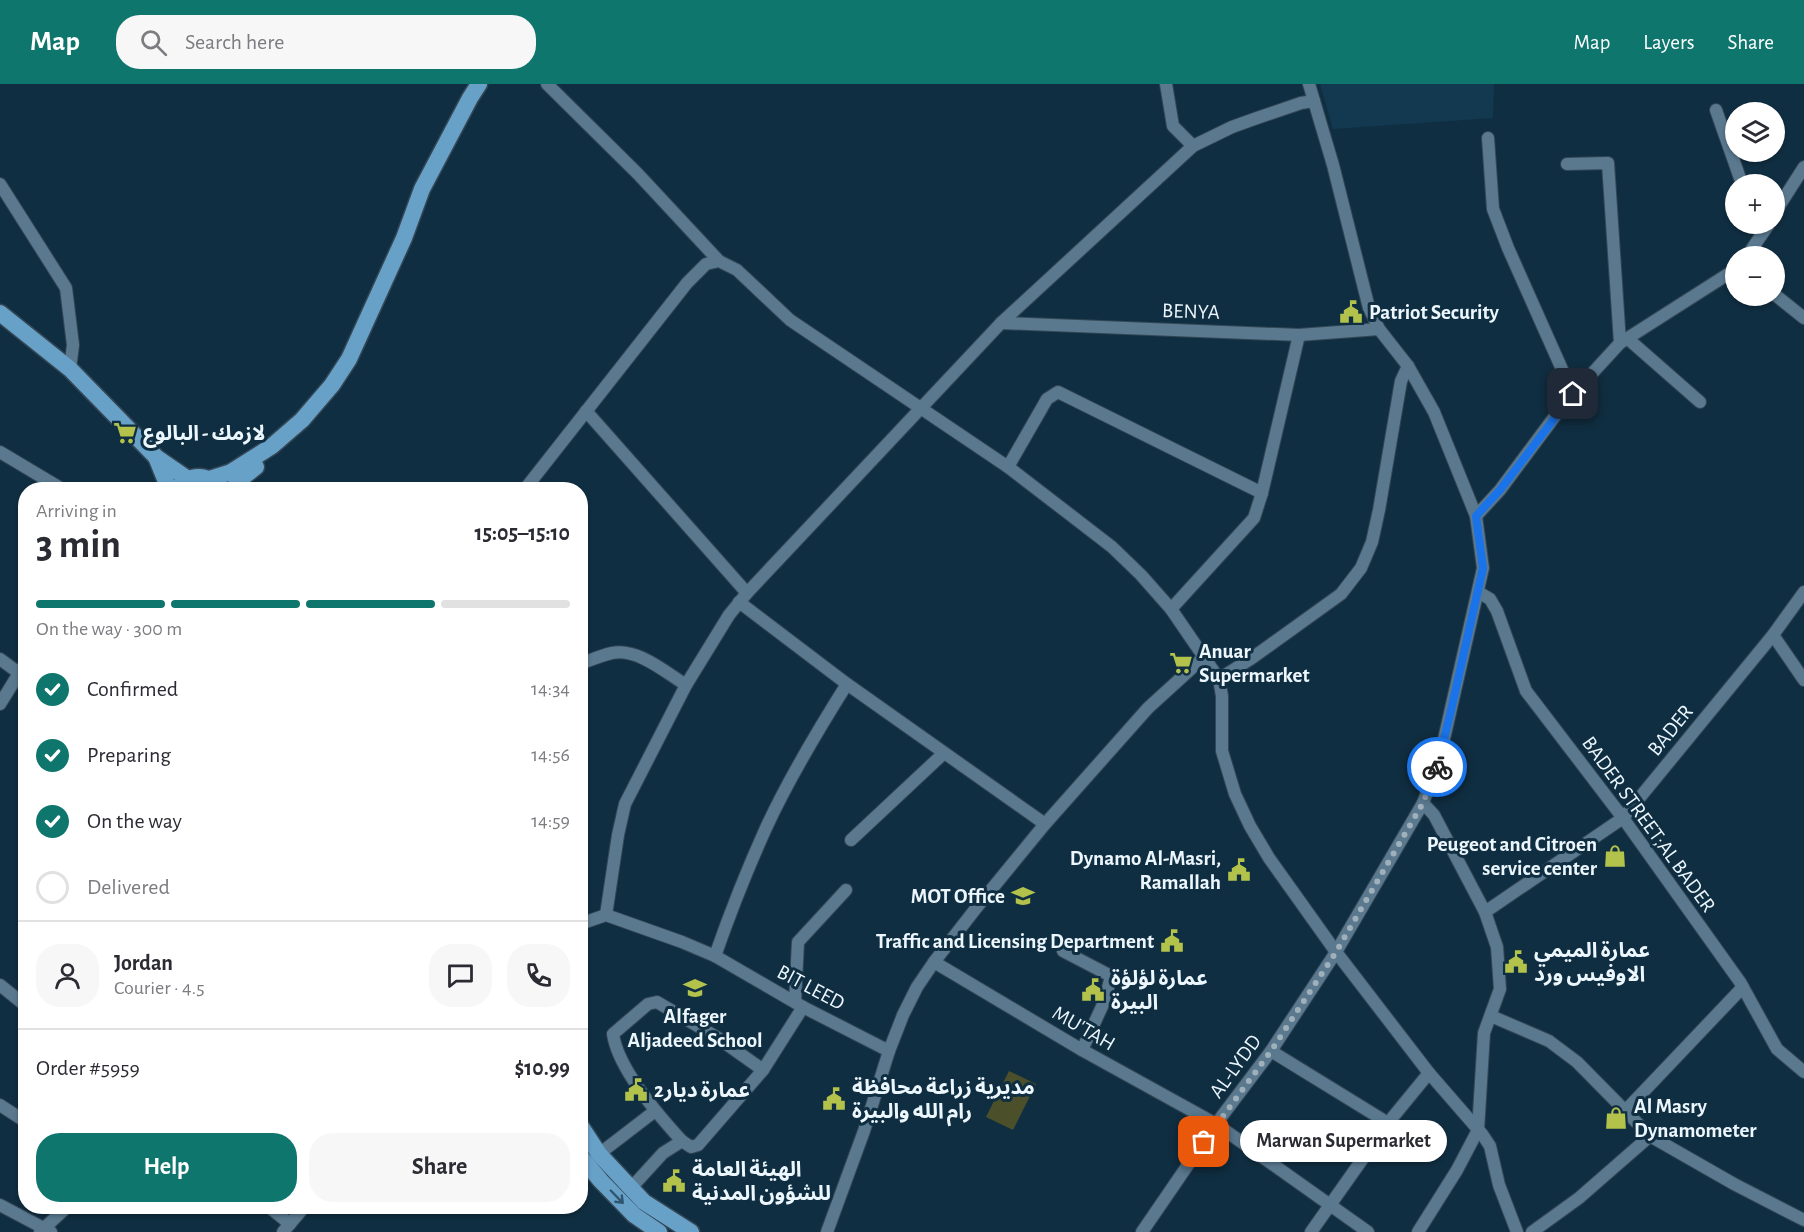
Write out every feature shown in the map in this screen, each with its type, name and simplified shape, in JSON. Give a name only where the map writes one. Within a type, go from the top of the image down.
[{"type":"main road","points":[[217,482],[272,446],[302,420],[332,385],[349,359],[400,246],[422,189],[479,84]]},
{"type":"main road","points":[[237,482],[281,448],[325,405],[357,357],[432,188],[478,100],[490,84]]},
{"type":"main road","points":[[0,313],[70,369],[180,482]]},
{"type":"main road","points":[[156,457],[166,482]]},
{"type":"main road","points":[[186,482],[195,477],[209,482]]},
{"type":"main road","points":[[588,1137],[599,1154],[644,1202],[691,1232]]},
{"type":"main road","points":[[588,1166],[634,1215],[659,1232]]},
{"type":"street","points":[[548,84],[638,174],[719,261],[736,270],[790,320],[1008,467],[1112,547],[1171,609],[1219,679],[1222,696],[1222,751],[1235,794],[1250,826],[1269,858],[1336,952],[1429,1073],[1490,1146],[1499,1185],[1517,1232]]},
{"type":"street","points":[[1166,84],[1173,126],[1193,146]]},
{"type":"street","name":"AL-LYDD","points":[[1142,1232],[1216,1124],[1271,1051],[1336,952],[1423,803],[1439,761],[1483,568],[1476,516],[1434,412],[1408,366],[1379,329],[1369,308],[1342,199],[1309,84]]},
{"type":"street","points":[[588,921],[606,915],[625,804],[686,685],[743,597],[1001,323],[1193,146],[1257,118],[1300,103],[1314,101]]},
{"type":"street","points":[[1716,110],[1738,174]]},
{"type":"street","points":[[1488,138],[1493,209],[1573,394]]},
{"type":"street","points":[[1567,164],[1608,162],[1623,340],[1700,402]]},
{"type":"street","points":[[1785,197],[1804,167]]},
{"type":"street","points":[[0,184],[66,288],[73,345],[70,369]]},
{"type":"street","points":[[1754,246],[1762,234]]},
{"type":"street","points":[[530,482],[687,283],[706,264],[719,261]]},
{"type":"street","points":[[1476,516],[1500,490],[1573,394],[1623,340],[1725,276]]},
{"type":"street","points":[[1785,303],[1804,318]]},
{"type":"street","name":"BENYA","points":[[1001,323],[1299,335],[1379,329]]},
{"type":"street","points":[[1171,609],[1254,518],[1299,335]]},
{"type":"street","points":[[1219,679],[1341,594],[1361,568],[1372,542],[1401,381],[1408,366]]},
{"type":"street","points":[[1008,467],[1047,399],[1058,392],[1262,493]]},
{"type":"street","points":[[586,411],[743,597],[848,684],[1045,824]]},
{"type":"street","points":[[0,452],[50,482]]},
{"type":"street","name":"BADER STREET;AL BADER","points":[[1478,592],[1490,599],[1497,611],[1526,691],[1623,818],[1743,987],[1777,1049],[1804,1072]]},
{"type":"street","name":"BADER","points":[[1485,912],[1623,818],[1773,635],[1804,592]]},
{"type":"street","points":[[1773,635],[1804,680]]},
{"type":"street","points":[[588,661],[611,653],[630,653],[641,657],[686,685]]},
{"type":"street","points":[[827,1232],[864,1131],[889,1051],[912,996],[934,962],[1045,824],[1148,708],[1204,657]]},
{"type":"street","points":[[0,659],[18,666]]},
{"type":"street","points":[[0,704],[18,674]]},
{"type":"street","points":[[715,956],[750,863],[785,789],[818,730],[848,684]]},
{"type":"street","points":[[851,840],[944,753]]},
{"type":"street","points":[[1418,1232],[1457,1170],[1478,1130],[1484,1033],[1500,989],[1497,947],[1485,912],[1434,815],[1423,803]]},
{"type":"street","points":[[763,1070],[718,1038],[657,1002],[648,1004],[613,1034],[615,1046],[623,1062],[655,1111],[682,1141],[691,1147],[698,1145],[763,1070],[799,1004],[798,942],[846,890]]},
{"type":"street","name":"BIT LEED","points":[[606,915],[715,956],[799,1004],[889,1051]]},
{"type":"street","points":[[1063,951],[1111,976],[1105,1000],[1082,1050]]},
{"type":"street","name":"MU'TAH","points":[[934,962],[1082,1050],[1216,1124],[1368,1232]]},
{"type":"street","points":[[0,985],[18,1000]]},
{"type":"street","points":[[1626,1110],[1743,987]]},
{"type":"street","points":[[1491,1016],[1549,1041],[1577,1062],[1650,1136],[1734,1184],[1804,1220]]},
{"type":"street","points":[[1271,1051],[1388,1123]]},
{"type":"street","points":[[1311,1232],[1388,1123],[1429,1073]]},
{"type":"street","points":[[0,1105],[18,1117]]},
{"type":"street","points":[[599,1154],[655,1111]]},
{"type":"street","points":[[1532,1232],[1579,1198],[1650,1136]]},
{"type":"street","points":[[631,1188],[663,1153],[682,1141]]},
{"type":"street","points":[[0,1205],[45,1230],[60,1214]]},
{"type":"street","points":[[275,1214],[287,1228],[298,1214]]},
{"type":"shaded area","points":[[1320,84],[1494,84],[1493,118],[1333,129]]},
{"type":"green space","points":[[1009,1071],[1036,1084],[1013,1130],[986,1117]]},
{"type":"way so far","points":[[1204,1142],[1271,1051],[1336,952],[1423,803],[1437,767]]},
{"type":"place","name":"Patriot Security","points":[[1351,312]]},
{"type":"place","name":"لازمك - البالوع","points":[[125,433]]},
{"type":"place","name":"Anuar Supermarket","points":[[1181,663]]},
{"type":"place","name":"Peugeot and Citroen service center","points":[[1615,856]]},
{"type":"place","name":"Dynamo Al-Masri, Ramallah","points":[[1239,870]]},
{"type":"place","name":"MOT Office","points":[[1023,896]]},
{"type":"place","name":"Traffic and Licensing Department","points":[[1172,941]]},
{"type":"place","name":"عمارة الميمي الاوفيس ورد","points":[[1516,962]]},
{"type":"place","name":"Alfager Aljadeed School","points":[[695,988]]},
{"type":"place","name":"عمارة لؤلؤة البيرة","points":[[1093,990]]},
{"type":"place","name":"عمارة ديار2","points":[[636,1090]]},
{"type":"place","name":"مديرية زراعة محافظة رام الله والبيرة","points":[[834,1099]]},
{"type":"place","name":"Al Masry Dynamometer","points":[[1616,1118]]},
{"type":"place","name":"Marwan Supermarket","points":[[1204,1142]]},
{"type":"place","name":"الهيئة العامة للشؤون المدنية","points":[[674,1181]]},
{"type":"route","points":[[1437,767],[1483,568],[1476,516],[1500,490],[1573,394]]}]
